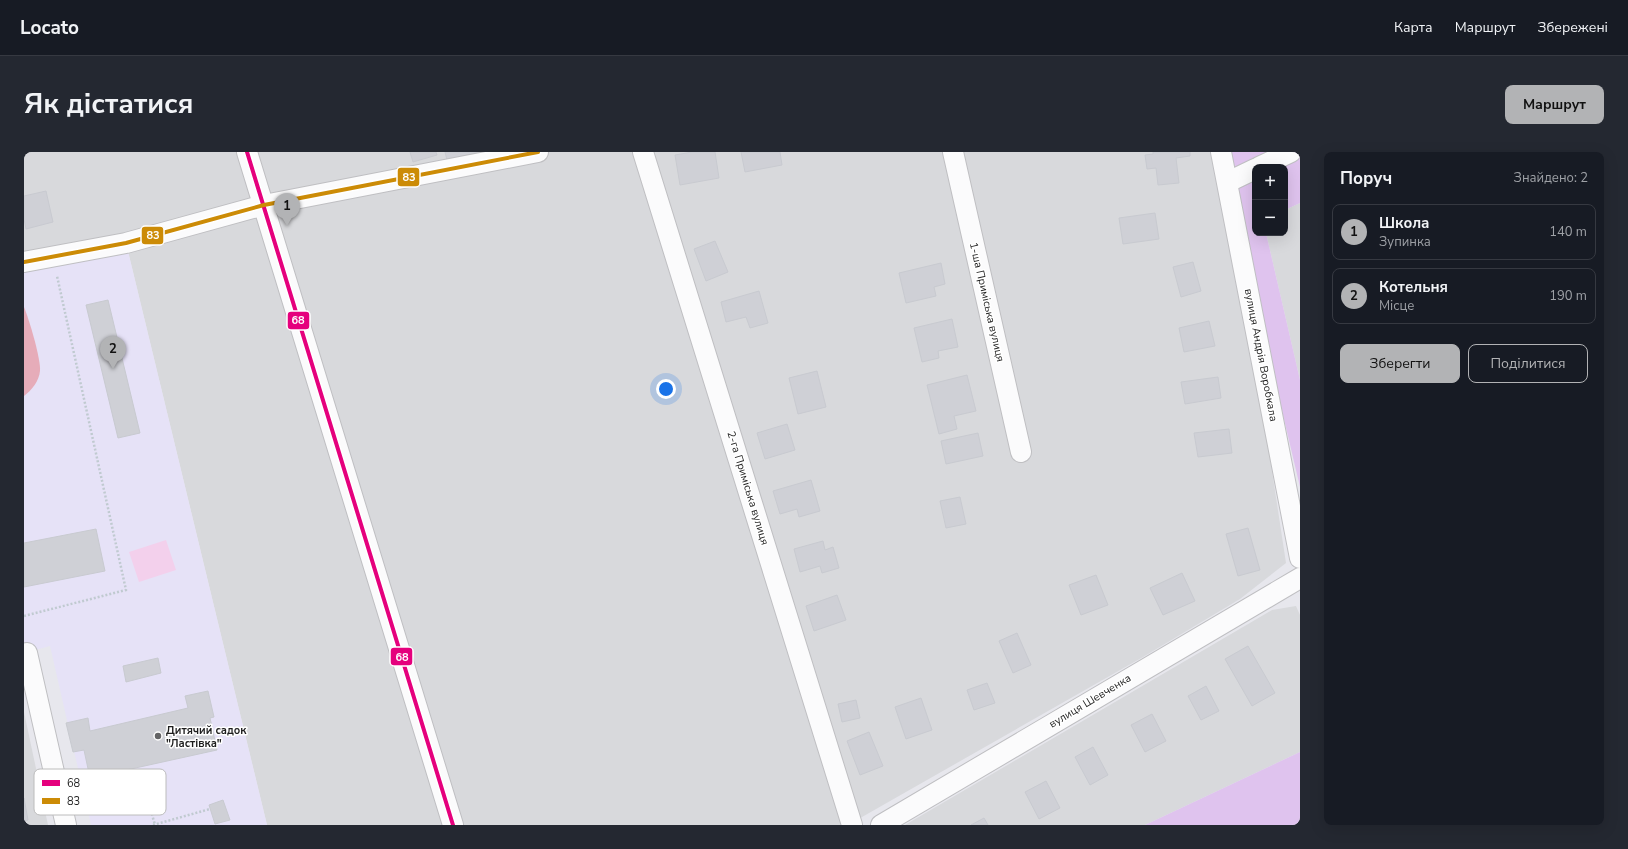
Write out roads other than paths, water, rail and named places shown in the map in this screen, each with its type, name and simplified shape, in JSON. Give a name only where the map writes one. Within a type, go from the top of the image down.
[{"type":"street","points":[[247,152],[453,825]]},
{"type":"street","points":[[24,262],[126,243],[264,205],[538,152]]},
{"type":"street","name":"2-га Приміська вулиця","points":[[643,152],[852,825]]},
{"type":"street","name":"1-ша Приміська вулиця","points":[[953,152],[1022,452]]},
{"type":"street","name":"вулиця Андрія Воробкала","points":[[1221,152],[1300,558]]},
{"type":"street","points":[[1265,164],[1291,152]]},
{"type":"street","points":[[1228,182],[1252,170]]},
{"type":"street","name":"вулиця Шевченка","points":[[881,825],[1300,578]]},
{"type":"street","points":[[28,652],[54,769]]},
{"type":"street","points":[[64,815],[66,825]]},
{"type":"place","name":"Школа","points":[[287,226]]},
{"type":"place","name":"Котельня","points":[[113,369]]},
{"type":"place","name":"Дитячий садок \"Ластівка\"","points":[[158,736]]}]
